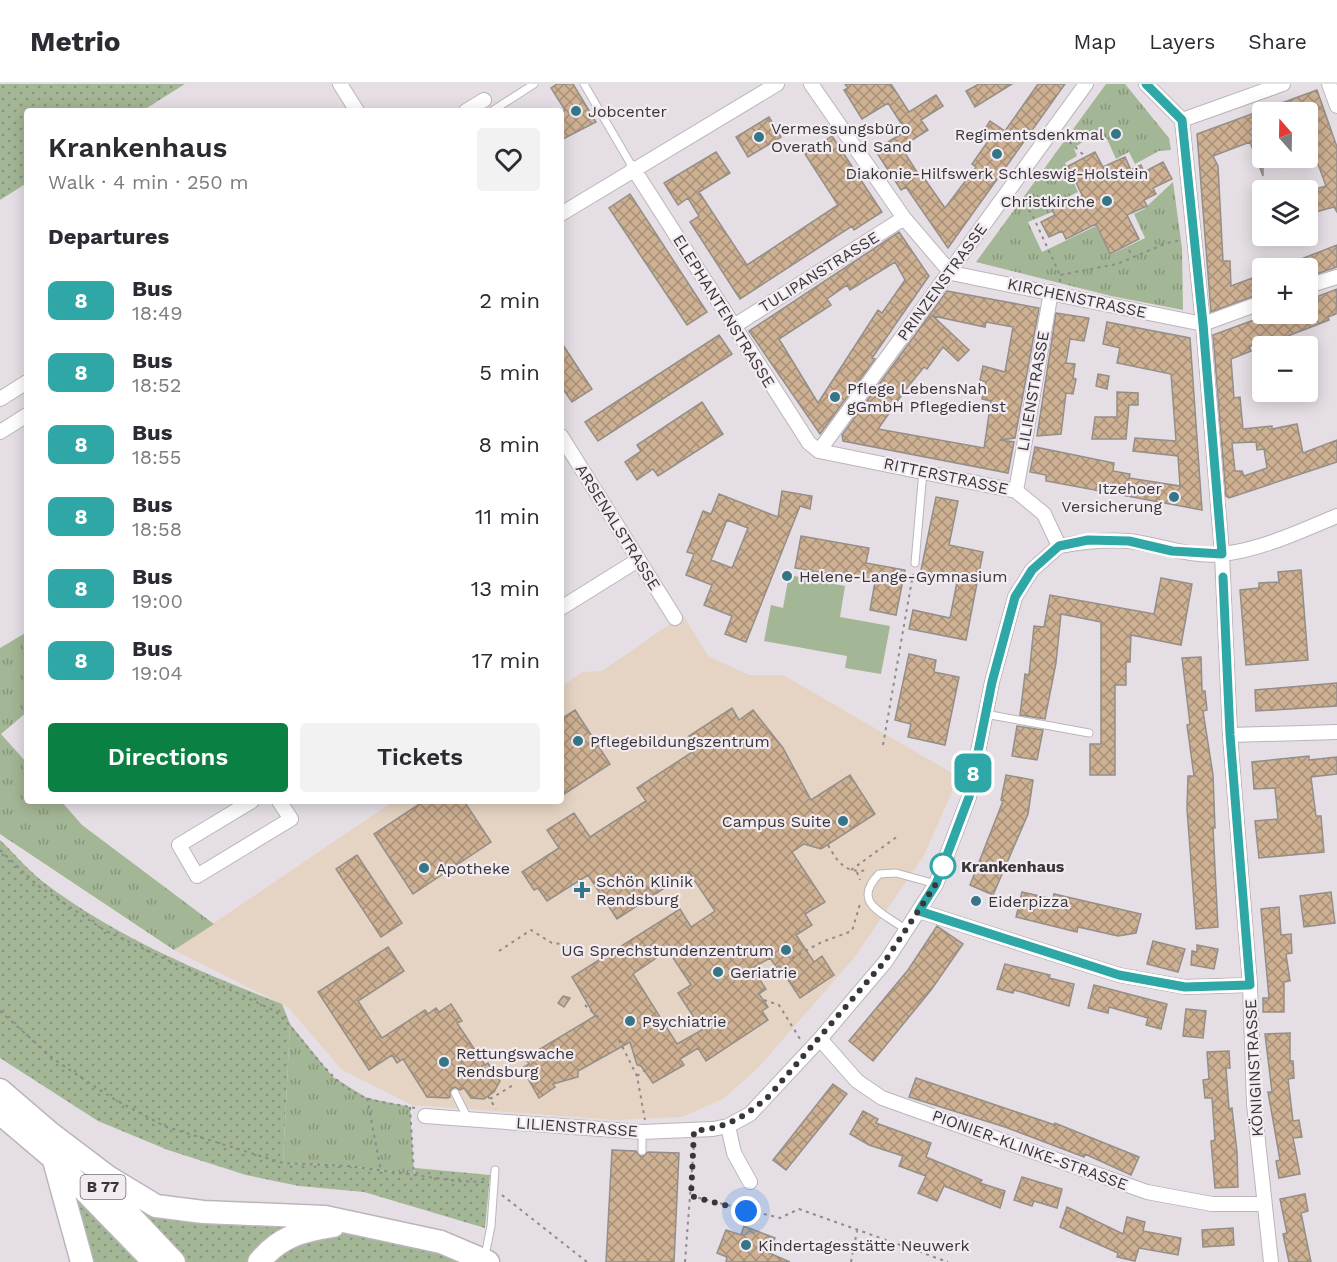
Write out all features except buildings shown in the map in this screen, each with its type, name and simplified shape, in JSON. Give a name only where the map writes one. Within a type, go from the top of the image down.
[{"type":"highway","name":"B 77","points":[[0,1090],[50,1133],[174,1262]]},
{"type":"highway","name":"B 77","points":[[0,1113],[54,1159],[154,1262]]},
{"type":"highway","points":[[50,1133],[116,1183],[156,1206],[203,1212],[304,1215],[409,1233],[441,1242],[486,1261]]},
{"type":"highway","points":[[54,1159],[82,1262]]},
{"type":"highway","points":[[259,1262],[285,1238],[304,1231],[347,1223]]},
{"type":"street","points":[[340,84],[355,108]]},
{"type":"street","points":[[564,212],[633,168],[777,84]]},
{"type":"street","points":[[811,84],[904,219],[951,273]]},
{"type":"street","name":"PRINZENSTRASSE","points":[[819,451],[951,273],[1005,194],[1086,84]]},
{"type":"street","points":[[1146,84],[1182,120],[1283,84]]},
{"type":"street","points":[[1329,84],[1337,106]]},
{"type":"street","name":"KÖNIGINSTRASSE","points":[[1182,120],[1203,324],[1222,554],[1230,735],[1250,985],[1254,1104],[1271,1262]]},
{"type":"street","name":"ELEPHANTENSTRASSE","points":[[633,168],[809,443],[819,451]]},
{"type":"street","name":"TULIPANSTRASSE","points":[[734,326],[904,219]]},
{"type":"street","name":"KIRCHENSTRASSE","points":[[951,273],[1203,324]]},
{"type":"street","points":[[1318,283],[1337,276]]},
{"type":"street","name":"LILIENSTRASSE","points":[[1016,491],[1055,293]]},
{"type":"street","points":[[1203,324],[1252,306]]},
{"type":"street","points":[[0,399],[24,384]]},
{"type":"street","points":[[0,432],[24,417]]},
{"type":"street","name":"ARSENALSTRASSE","points":[[564,441],[675,618]]},
{"type":"street","name":"RITTERSTRASSE","points":[[819,451],[1016,491],[1044,514],[1059,546]]},
{"type":"street","points":[[1059,546],[1088,540],[1129,541],[1172,551],[1222,554],[1269,543],[1335,516]]},
{"type":"street","name":"LILIENSTRASSE","points":[[425,1116],[645,1132],[694,1131],[728,1126],[750,1114],[820,1039],[908,930],[936,884],[969,797],[985,714],[1015,597],[1032,570],[1059,546]]},
{"type":"street","points":[[564,606],[638,560]]},
{"type":"street","points":[[1230,735],[1337,732]]},
{"type":"street","points":[[247,804],[179,845],[197,876],[291,819],[281,804]]},
{"type":"street","points":[[919,911],[1119,975],[1185,987],[1250,985]]},
{"type":"street","name":"PIONIER-KLINKE-STRASSE","points":[[820,1039],[857,1082],[882,1098],[1147,1192],[1212,1204],[1264,1204]]},
{"type":"street","points":[[728,1126],[734,1153],[750,1182]]},
{"type":"lane","points":[[488,105],[534,84]]},
{"type":"lane","points":[[584,84],[633,168]]},
{"type":"lane","points":[[915,563],[923,471]]},
{"type":"lane","points":[[985,714],[1089,733]]},
{"type":"lane","points":[[908,930],[892,918],[874,910],[867,896],[869,883],[879,873],[896,873],[936,884]]},
{"type":"lane","points":[[455,1093],[468,1119]]},
{"type":"lane","points":[[642,1151],[645,1132]]},
{"type":"lane","points":[[486,1261],[495,1170]]},
{"type":"path","points":[[1053,128],[1077,146],[1086,157]]},
{"type":"path","points":[[1005,194],[1031,212],[1060,275],[1055,293]]},
{"type":"path","points":[[1040,231],[1045,229]]},
{"type":"path","points":[[1060,275],[1117,264],[1167,243],[1194,238]]},
{"type":"path","points":[[1129,250],[1132,256]]},
{"type":"path","points":[[883,745],[915,563]]},
{"type":"path","points":[[851,870],[898,836]]},
{"type":"path","points":[[0,850],[37,885],[104,930],[275,1011],[290,1024],[333,1077],[367,1098],[416,1108],[425,1116]]},
{"type":"path","points":[[857,872],[861,882]]},
{"type":"path","points":[[792,958],[822,942],[852,931],[861,902]]},
{"type":"path","points":[[499,951],[531,930],[552,942],[563,944]]},
{"type":"path","points":[[764,1000],[779,1005],[808,1052]]},
{"type":"path","points":[[585,1005],[600,1019]]},
{"type":"path","points":[[0,1011],[55,1060],[112,1098],[164,1126],[283,1163],[349,1166],[484,1182],[495,1186],[501,1194],[587,1262]]},
{"type":"path","points":[[619,1040],[636,1076],[645,1132]]},
{"type":"path","points":[[636,1076],[644,1071]]},
{"type":"path","points":[[490,1099],[515,1084]]},
{"type":"path","points":[[367,1098],[381,1171]]},
{"type":"path","points":[[410,1107],[414,1175]]},
{"type":"path","points":[[685,1262],[694,1131]]},
{"type":"path","points":[[691,1196],[780,1218],[799,1209],[948,1262]]},
{"type":"path","points":[[851,1262],[857,1231]]},
{"type":"shaded area","name":"Schön Klinik Rendsburg","points":[[683,615],[708,656],[749,675],[783,675],[954,774],[952,792],[923,857],[854,958],[757,1069],[723,1099],[682,1117],[615,1120],[412,1105],[342,1070],[289,1008],[174,950],[390,804],[564,804],[564,685],[582,672],[602,671]]},
{"type":"green space","points":[[0,84],[185,84],[147,108],[24,108],[24,185],[0,200]]},
{"type":"green space","points":[[1106,84],[1125,84],[1169,138],[1171,150],[1159,151],[1135,164],[1129,152],[1116,159],[1107,139],[1084,141],[1074,148],[1077,156],[1065,163],[1078,192],[1049,206],[1052,212],[1028,222],[1042,252],[1096,226],[1110,255],[1145,238],[1134,214],[1144,209],[1173,182],[1182,248],[1183,310],[1111,296],[976,262]]},
{"type":"green space","points":[[789,575],[845,586],[840,617],[890,626],[881,674],[845,668],[847,656],[764,641],[771,605],[783,608]]},
{"type":"green space","points":[[24,634],[24,715],[1,734],[24,760],[24,804],[64,804],[82,825],[214,924],[174,950],[0,834],[0,648]]},
{"type":"green space","points":[[0,840],[42,881],[98,919],[188,965],[282,1004],[290,1024],[283,1163],[349,1166],[414,1175],[415,1168],[490,1175],[485,1228],[364,1192],[299,1186],[246,1175],[168,1150],[98,1121],[0,1058]]},
{"type":"green space","points":[[290,1024],[333,1077],[367,1098],[410,1107],[414,1175],[349,1166],[283,1163]]},
{"type":"green space","points":[[69,1188],[139,1262],[90,1262]]},
{"type":"green space","points":[[128,1196],[304,1219],[249,1262],[182,1262]]},
{"type":"green space","points":[[333,1233],[385,1239],[469,1262],[266,1262],[282,1247]]},
{"type":"bus line","name":"8","points":[[1146,84],[1182,120],[1203,324],[1222,554],[1172,551],[1129,541],[1088,540],[1059,546],[1032,570],[1015,597],[992,682],[969,797],[936,884],[919,911],[1019,945],[1119,975],[1185,987],[1250,985],[1230,735],[1223,577]]},
{"type":"place","name":"Jobcenter","points":[[576,111]]},
{"type":"place","name":"Regimentsdenkmal","points":[[1116,134]]},
{"type":"place","name":"Vermessungsbüro Overath und Sand","points":[[759,137]]},
{"type":"place","name":"Diakonie-Hilfswerk Schleswig-Holstein","points":[[997,154]]},
{"type":"place","name":"Christkirche","points":[[1107,201]]},
{"type":"place","name":"Pflege LebensNah gGmbH Pflegedienst","points":[[835,397]]},
{"type":"place","name":"Itzehoer Versicherung","points":[[1174,497]]},
{"type":"place","name":"Helene-Lange-Gymnasium","points":[[787,576]]},
{"type":"place","name":"Pflegebildungszentrum","points":[[578,741]]},
{"type":"place","name":"Campus Suite","points":[[843,821]]},
{"type":"place","name":"Krankenhaus","points":[[943,866]]},
{"type":"place","name":"Apotheke","points":[[424,868]]},
{"type":"place","name":"Schön Klinik Rendsburg","points":[[582,890]]},
{"type":"place","name":"Eiderpizza","points":[[976,901]]},
{"type":"place","name":"UG Sprechstundenzentrum","points":[[786,950]]},
{"type":"place","name":"Geriatrie","points":[[718,972]]},
{"type":"place","name":"Psychiatrie","points":[[630,1021]]},
{"type":"place","name":"Rettungswache Rendsburg","points":[[444,1062]]},
{"type":"place","name":"Kindertagesstätte Neuwerk","points":[[746,1245]]},
{"type":"route","points":[[746,1211],[691,1196],[694,1131],[728,1126],[750,1114],[769,1096],[885,961],[908,930],[936,884],[945,862],[943,866]]}]
